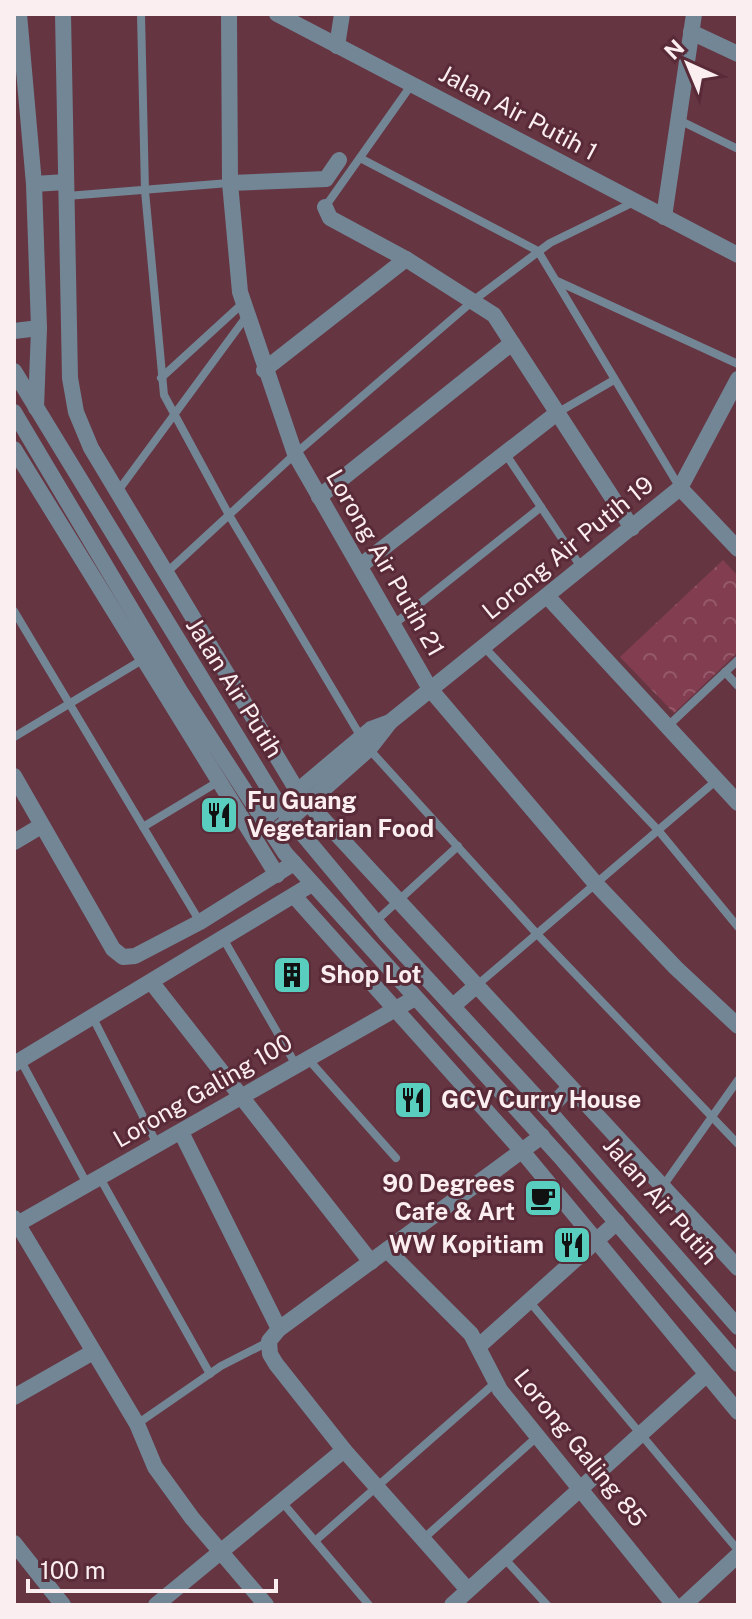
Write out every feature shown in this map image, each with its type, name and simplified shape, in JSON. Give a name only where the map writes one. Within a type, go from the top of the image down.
[{"type":"street","points":[[19,14],[20,85],[34,184],[39,328],[36,408],[27,434],[14,450],[142,660],[225,778],[277,875]]},
{"type":"street","points":[[63,14],[70,378],[74,401],[91,448],[303,798],[738,1268]]},
{"type":"street","name":"Lorong Air Putih 21","points":[[229,14],[230,183],[244,311],[295,454],[430,689],[596,884],[676,968],[738,1026]]},
{"type":"street","name":"Jalan Air Putih 1","points":[[277,14],[738,255]]},
{"type":"street","points":[[337,46],[342,14]]},
{"type":"street","points":[[664,217],[694,14]]},
{"type":"street","points":[[691,32],[738,54]]},
{"type":"street","points":[[230,183],[326,179],[339,160]]},
{"type":"street","points":[[34,184],[66,189]]},
{"type":"street","points":[[325,207],[330,218],[406,259],[494,315],[632,528]]},
{"type":"street","points":[[264,370],[406,259]]},
{"type":"street","points":[[14,331],[39,328]]},
{"type":"street","points":[[319,497],[512,343]]},
{"type":"street","name":"Jalan Air Putih","points":[[14,371],[145,590],[286,813],[375,922],[548,1110],[738,1327]]},
{"type":"street","name":"Lorong Air Putih 19","points":[[268,827],[430,689],[680,488],[738,379]]},
{"type":"street","name":"Jalan Air Putih","points":[[14,412],[225,778],[312,884],[542,1136],[738,1364]]},
{"type":"street","points":[[360,566],[557,413]]},
{"type":"street","points":[[680,488],[738,549]]},
{"type":"street","points":[[145,590],[165,574]]},
{"type":"street","points":[[547,596],[738,803]]},
{"type":"street","points":[[14,776],[119,955],[135,956],[200,922],[294,863]]},
{"type":"street","points":[[14,842],[41,826]]},
{"type":"street","points":[[17,1062],[224,940],[312,884]]},
{"type":"street","points":[[295,897],[393,1011],[522,1151],[594,1242],[738,1412]]},
{"type":"street","points":[[152,983],[371,1262]]},
{"type":"street","points":[[453,1006],[476,986]]},
{"type":"street","name":"Lorong Galing 100","points":[[15,1222],[94,1181],[415,998]]},
{"type":"street","points":[[479,1103],[496,1087]]},
{"type":"street","points":[[548,1110],[570,1087]]},
{"type":"street","points":[[181,1132],[274,1335],[270,1354],[276,1364],[344,1450],[468,1590]]},
{"type":"street","points":[[274,1335],[542,1136]]},
{"type":"street","points":[[15,1222],[137,1424],[155,1467],[266,1605]]},
{"type":"street","points":[[479,1346],[617,1222]]},
{"type":"street","name":"Lorong Galing 85","points":[[387,1250],[459,1321],[479,1346],[495,1383],[674,1605]]},
{"type":"street","points":[[14,1397],[93,1352]]},
{"type":"street","points":[[452,1605],[583,1490],[706,1375]]},
{"type":"street","points":[[162,1603],[344,1450]]},
{"type":"street","points":[[14,1543],[63,1605]]},
{"type":"street","points":[[684,1605],[738,1552]]},
{"type":"lane","points":[[141,14],[145,191],[161,378],[173,417],[365,743],[537,934],[738,1144]]},
{"type":"lane","points":[[325,207],[412,84]]},
{"type":"lane","points":[[678,120],[738,149]]},
{"type":"lane","points":[[360,158],[538,251],[680,488]]},
{"type":"lane","points":[[66,189],[145,191],[230,183]]},
{"type":"lane","points":[[165,574],[295,454],[474,300],[538,251],[634,201]]},
{"type":"lane","points":[[555,280],[738,364]]},
{"type":"lane","points":[[161,378],[244,311]]},
{"type":"lane","points":[[118,491],[173,417],[244,311]]},
{"type":"lane","points":[[557,413],[614,380]]},
{"type":"lane","points":[[505,453],[582,568]]},
{"type":"lane","points":[[393,626],[541,507]]},
{"type":"lane","points":[[14,611],[200,922]]},
{"type":"lane","points":[[484,647],[658,830],[738,927]]},
{"type":"lane","points":[[14,737],[142,660]]},
{"type":"lane","points":[[669,725],[738,660]]},
{"type":"lane","points":[[725,672],[738,686]]},
{"type":"lane","points":[[143,827],[225,778]]},
{"type":"lane","points":[[476,986],[719,779]]},
{"type":"lane","points":[[375,922],[458,846]]},
{"type":"lane","points":[[224,940],[302,1062],[396,1158]]},
{"type":"lane","points":[[93,1018],[157,1145]]},
{"type":"lane","points":[[17,1062],[94,1181],[210,1374]]},
{"type":"lane","points":[[663,1187],[738,1080]]},
{"type":"lane","points":[[529,1301],[738,1552]]},
{"type":"lane","points":[[137,1424],[274,1335]]},
{"type":"lane","points":[[315,1541],[495,1383]]},
{"type":"lane","points":[[423,1539],[539,1435]]},
{"type":"lane","points":[[281,1502],[369,1605]]},
{"type":"lane","points":[[504,1558],[547,1605]]},
{"type":"green space","points":[[723,560],[738,576],[738,652],[674,713],[620,657]]},
{"type":"place","name":"Fu Guang Vegetarian Food","points":[[219,815]]},
{"type":"place","name":"Shop Lot","points":[[292,975]]},
{"type":"place","name":"GCV Curry House","points":[[413,1100]]},
{"type":"place","name":"90 Degrees Cafe & Art","points":[[543,1198]]},
{"type":"place","name":"WW Kopitiam","points":[[572,1245]]}]
